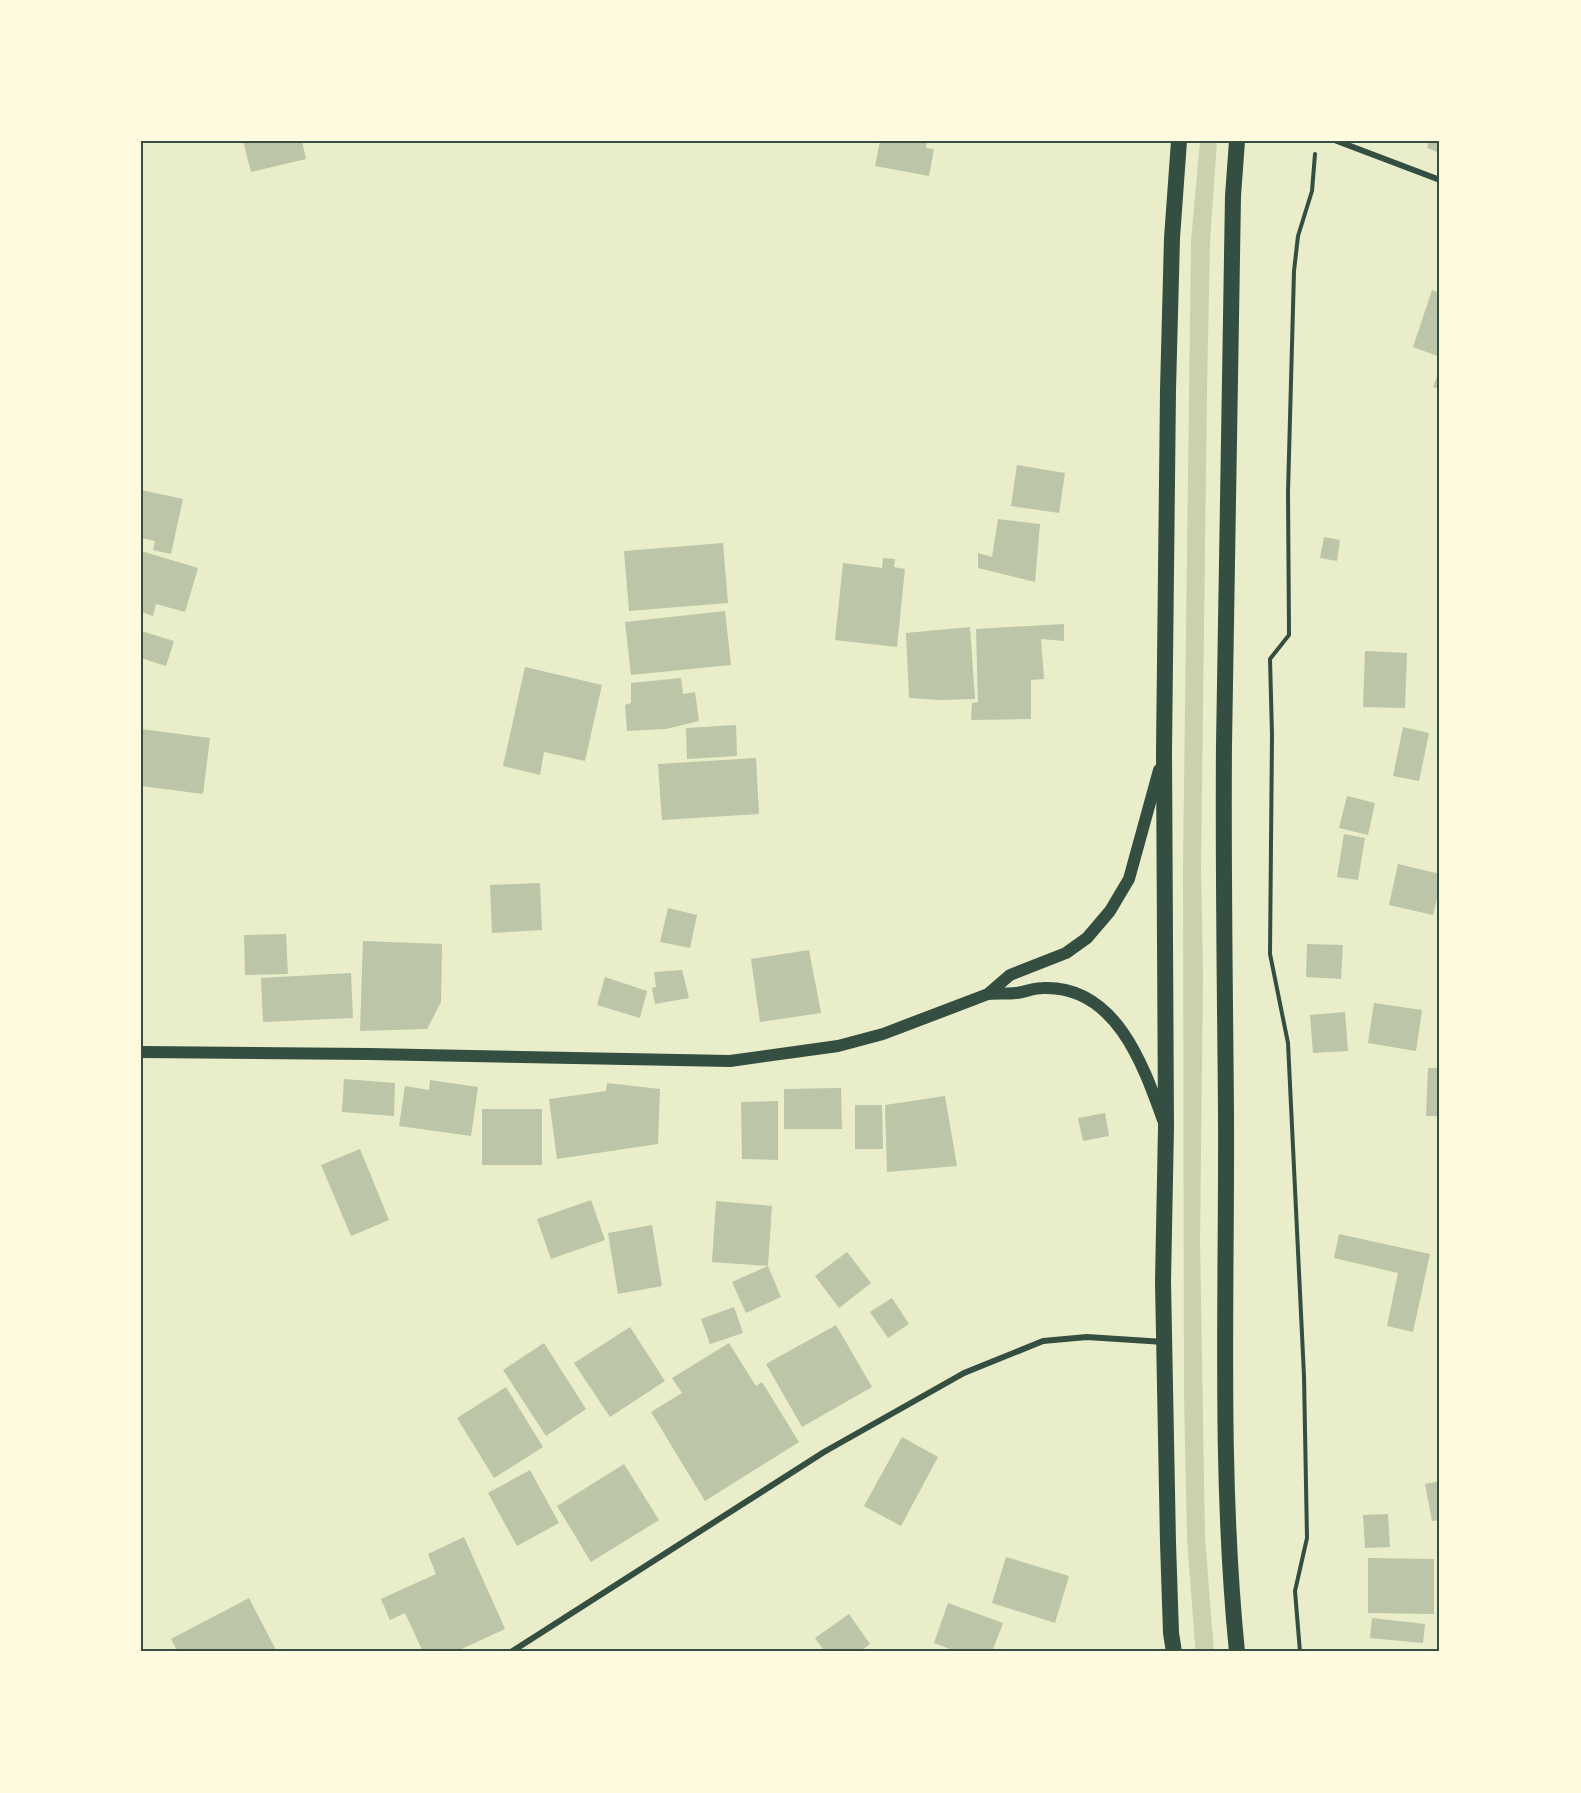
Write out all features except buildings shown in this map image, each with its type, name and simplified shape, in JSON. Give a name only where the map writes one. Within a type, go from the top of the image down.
[{"type":"highway","points":[[1173,1652],[1164,1342],[1166,1127],[1164,752],[1172,238],[1179,141]]},
{"type":"highway","points":[[1237,141],[1233,196],[1224,758],[1226,1113],[1224,1289],[1227,1537],[1237,1652]]},
{"type":"main road","points":[[141,1052],[730,1061],[838,1046],[918,1022],[988,994],[1010,975],[1066,953],[1088,938],[1110,911],[1129,879],[1164,752]]},
{"type":"main road","points":[[988,994],[1015,993],[1043,988],[1071,991],[1097,1004],[1129,1040],[1149,1082],[1166,1127]]},
{"type":"street","points":[[1336,141],[1440,180]]},
{"type":"street","points":[[511,1652],[824,1452],[964,1373],[1043,1341],[1087,1337],[1164,1342]]},
{"type":"path","points":[[1300,1652],[1295,1591],[1307,1538],[1304,1376],[1288,1043],[1269,954],[1272,735],[1270,659],[1288,635],[1288,492],[1294,271],[1298,236],[1312,191],[1315,154]]},
{"type":"green space","points":[[1200,141],[1217,141],[1210,242],[1207,391],[1201,867],[1203,974],[1200,1241],[1205,1538],[1214,1652],[1195,1652],[1187,1538],[1184,1394],[1183,866],[1191,241]]}]
